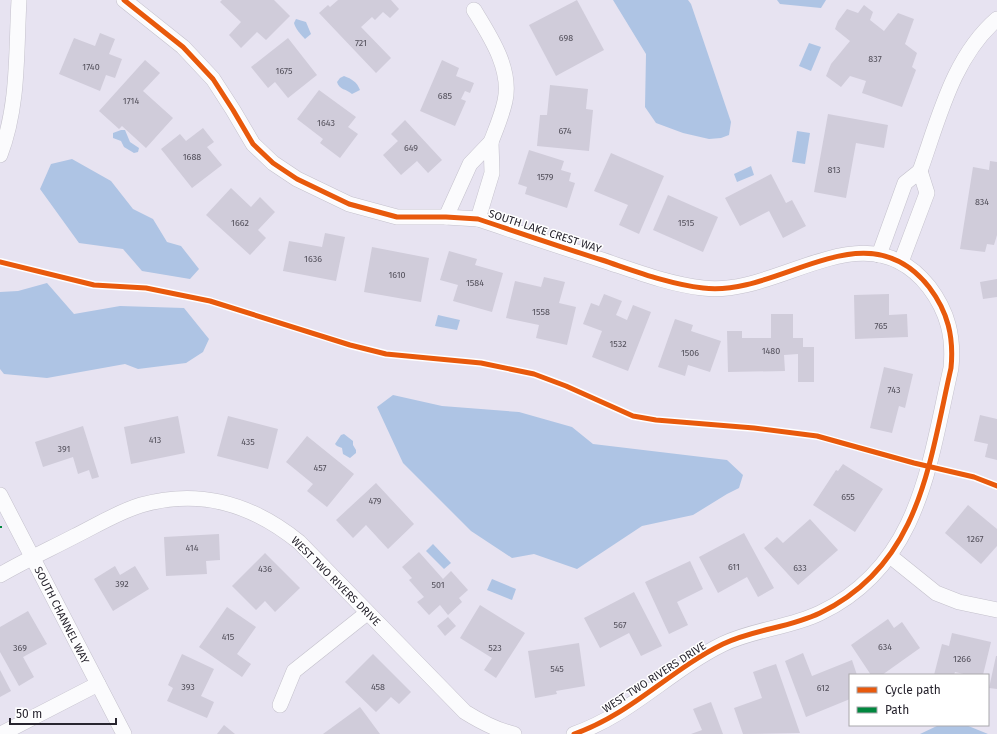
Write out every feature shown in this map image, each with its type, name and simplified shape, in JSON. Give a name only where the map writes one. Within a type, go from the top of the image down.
[{"type":"street","points":[[0,155],[6,108],[18,53],[19,0]]},
{"type":"street","name":"SOUTH LAKE CREST WAY","points":[[124,0],[183,47],[213,79],[253,144],[273,163],[297,179],[349,204],[397,217],[446,217],[478,219],[668,282],[704,288],[725,290],[747,285],[798,268]]},
{"type":"street","points":[[474,10],[492,37],[505,73],[505,100],[492,142],[492,173],[478,219]]},
{"type":"street","points":[[879,254],[905,183],[920,171],[950,88],[960,66],[974,44],[997,18]]},
{"type":"street","points":[[446,217],[470,164],[492,142]]},
{"type":"street","points":[[901,262],[927,193],[920,171]]},
{"type":"street","name":"WEST TWO RIVERS DRIVE","points":[[574,734],[597,726],[613,717],[696,660],[723,644],[755,633],[797,623],[836,605],[871,577],[890,556],[910,523],[919,502],[951,368],[953,349],[948,320],[937,297],[925,282],[901,262],[879,254],[849,254],[829,257],[798,268]]},
{"type":"street","name":"SOUTH CHANNEL WAY","points":[[0,495],[124,734]]},
{"type":"street","name":"WEST TWO RIVERS DRIVE","points":[[0,576],[116,515],[140,505],[176,498],[215,500],[247,509],[282,528],[299,542],[465,712],[482,723],[501,731],[514,734]]},
{"type":"street","points":[[890,556],[936,593],[959,602],[997,610]]},
{"type":"street","points":[[280,705],[294,671],[367,613]]},
{"type":"street","points":[[1,734],[98,684]]},
{"type":"water","points":[[613,0],[688,0],[691,4],[731,122],[729,135],[721,138],[709,139],[683,133],[656,123],[645,107],[646,54]]},
{"type":"water","points":[[777,0],[826,0],[821,8],[780,4]]},
{"type":"water","points":[[296,19],[306,22],[311,34],[305,39],[298,31],[294,23]]},
{"type":"water","points":[[809,43],[821,47],[811,71],[799,66]]},
{"type":"water","points":[[344,76],[354,81],[360,90],[352,94],[339,87],[337,82]]},
{"type":"water","points":[[125,130],[130,142],[139,148],[138,152],[134,153],[124,147],[121,141],[113,138],[113,133]]},
{"type":"water","points":[[797,131],[810,133],[805,164],[792,162]]},
{"type":"water","points":[[72,159],[111,181],[133,209],[153,219],[167,242],[181,246],[199,269],[190,279],[142,271],[123,249],[79,243],[40,189],[51,164]]},
{"type":"water","points":[[751,166],[754,175],[737,182],[734,174]]},
{"type":"water","points":[[47,283],[74,314],[120,306],[184,308],[209,339],[203,352],[186,363],[138,369],[125,364],[47,378],[4,374],[0,369],[0,292],[18,291]]},
{"type":"water","points":[[438,315],[460,320],[457,330],[435,326]]},
{"type":"water","points":[[393,395],[442,406],[519,412],[572,427],[593,444],[727,460],[743,475],[739,488],[693,515],[642,526],[577,569],[534,554],[512,558],[471,531],[403,463],[377,407]]},
{"type":"water","points":[[344,434],[353,441],[353,445],[356,450],[356,453],[350,458],[343,454],[342,448],[335,444],[341,435]]},
{"type":"water","points":[[433,544],[451,563],[444,569],[426,551]]},
{"type":"water","points":[[492,579],[516,589],[512,600],[487,590]]},
{"type":"water","points":[[937,726],[968,726],[988,734],[920,734]]},
{"type":"building","points":[[222,0],[274,0],[290,16],[266,40],[257,32],[241,48],[229,35],[241,22],[220,2]]},
{"type":"building","points":[[338,0],[391,0],[399,9],[390,18],[383,12],[375,20],[372,17],[361,27],[391,58],[376,73],[319,13],[328,5],[330,7]]},
{"type":"building","points":[[577,0],[604,50],[556,76],[529,25]]},
{"type":"building","points":[[864,5],[873,12],[870,20],[884,31],[898,13],[914,19],[905,44],[917,53],[912,67],[916,70],[902,107],[862,93],[866,81],[850,76],[841,87],[826,76],[831,64],[850,41],[835,29],[838,21],[847,9],[858,13]]},
{"type":"building","points":[[100,33],[115,39],[109,54],[122,59],[115,78],[106,75],[100,91],[59,74],[74,38],[95,46]]},
{"type":"building","points":[[288,38],[317,75],[288,98],[275,82],[268,88],[251,67]]},
{"type":"building","points":[[145,60],[160,73],[143,91],[173,118],[146,148],[122,126],[119,129],[99,111]]},
{"type":"building","points":[[442,60],[459,68],[456,76],[474,83],[470,93],[465,91],[461,99],[466,101],[455,126],[420,111]]},
{"type":"building","points":[[550,85],[588,89],[586,109],[593,110],[589,151],[537,146],[540,115],[547,115]]},
{"type":"building","points":[[319,90],[356,117],[348,127],[358,134],[340,158],[320,143],[323,139],[297,119]]},
{"type":"building","points":[[828,114],[888,125],[884,148],[856,143],[846,198],[814,192]]},
{"type":"building","points":[[405,120],[442,160],[428,173],[417,161],[401,175],[383,155],[398,141],[391,134]]},
{"type":"building","points":[[203,128],[214,142],[207,147],[222,165],[192,188],[161,149],[180,134],[186,141]]},
{"type":"building","points":[[529,150],[564,161],[561,170],[571,173],[569,181],[575,183],[567,208],[525,194],[527,187],[518,184]]},
{"type":"building","points":[[611,153],[664,176],[639,234],[619,225],[628,205],[594,191]]},
{"type":"building","points":[[990,161],[997,162],[997,235],[994,245],[987,244],[985,252],[960,249],[973,167],[989,170]]},
{"type":"building","points":[[771,174],[786,203],[792,200],[806,226],[783,238],[769,211],[740,226],[725,198]]},
{"type":"building","points":[[231,188],[251,207],[260,197],[275,212],[258,230],[266,238],[250,255],[206,215]]},
{"type":"building","points":[[668,195],[718,217],[703,252],[653,230]]},
{"type":"building","points":[[325,233],[345,237],[336,281],[283,271],[289,241],[322,247]]},
{"type":"building","points":[[372,247],[429,258],[421,302],[364,292]]},
{"type":"building","points":[[449,251],[477,259],[475,265],[503,273],[492,312],[453,301],[458,285],[440,280]]},
{"type":"building","points":[[544,277],[565,282],[559,303],[576,307],[567,345],[536,338],[539,325],[506,318],[515,281],[541,287]]},
{"type":"building","points":[[997,279],[997,297],[983,299],[980,282]]},
{"type":"building","points":[[604,294],[622,301],[616,315],[627,320],[633,305],[651,312],[628,371],[592,357],[602,331],[583,324],[591,303],[599,306]]},
{"type":"building","points":[[889,294],[889,315],[907,314],[908,337],[855,339],[854,295]]},
{"type":"building","points":[[771,314],[793,314],[793,338],[803,338],[803,347],[814,347],[814,382],[798,382],[798,354],[784,355],[785,371],[728,372],[727,331],[742,331],[742,338],[771,338]]},
{"type":"building","points":[[675,319],[693,325],[691,331],[721,341],[710,372],[688,365],[685,376],[658,367]]},
{"type":"building","points":[[884,367],[913,374],[905,408],[899,406],[892,433],[870,428]]},
{"type":"building","points":[[980,415],[997,419],[997,460],[985,457],[988,444],[974,441]]},
{"type":"building","points":[[178,416],[185,453],[131,464],[124,427]]},
{"type":"building","points":[[228,416],[278,429],[268,469],[217,456]]},
{"type":"building","points":[[83,426],[99,477],[92,479],[89,470],[78,474],[73,457],[43,467],[35,442]]},
{"type":"building","points":[[307,436],[354,474],[327,507],[307,491],[313,484],[286,462]]},
{"type":"building","points":[[843,464],[883,489],[855,532],[813,505],[836,470],[838,471]]},
{"type":"building","points":[[376,483],[414,524],[388,549],[366,525],[353,538],[336,520]]},
{"type":"building","points":[[968,505],[997,529],[997,546],[981,564],[945,533]]},
{"type":"building","points":[[810,519],[838,550],[798,585],[764,548],[777,537],[783,543]]},
{"type":"building","points":[[744,533],[774,588],[758,597],[747,577],[718,593],[699,557]]},
{"type":"building","points":[[219,534],[220,560],[206,561],[207,574],[166,576],[164,537]]},
{"type":"building","points":[[419,552],[443,579],[451,571],[468,590],[459,598],[462,602],[448,615],[440,605],[429,615],[417,602],[424,597],[409,580],[412,578],[402,567]]},
{"type":"building","points":[[265,553],[300,588],[275,612],[265,601],[256,610],[232,586]]},
{"type":"building","points":[[690,561],[703,589],[677,602],[688,625],[669,634],[645,582]]},
{"type":"building","points":[[115,566],[120,575],[135,566],[149,589],[113,611],[94,579]]},
{"type":"building","points":[[634,592],[662,646],[641,656],[629,633],[600,648],[584,618]]},
{"type":"building","points":[[480,605],[525,633],[496,678],[484,670],[492,658],[460,638]]},
{"type":"building","points":[[227,607],[256,627],[237,654],[251,664],[242,677],[199,647]]},
{"type":"building","points":[[28,611],[47,644],[23,657],[34,677],[19,686],[0,652],[0,627]]},
{"type":"building","points":[[448,617],[456,626],[445,636],[437,626]]},
{"type":"building","points":[[888,619],[894,628],[902,622],[920,648],[883,674],[870,674],[851,645]]},
{"type":"building","points":[[952,633],[991,642],[983,674],[964,674],[955,672],[954,674],[934,674],[942,644],[949,646]]},
{"type":"building","points":[[579,643],[585,686],[556,691],[557,694],[535,698],[528,651]]},
{"type":"building","points":[[803,653],[812,676],[852,660],[857,674],[849,674],[849,699],[806,717],[785,661]]},
{"type":"building","points":[[182,654],[214,669],[201,696],[214,702],[207,718],[167,701],[173,688],[168,685]]},
{"type":"building","points":[[373,654],[411,692],[399,704],[391,697],[376,712],[345,682]]},
{"type":"building","points":[[997,656],[997,689],[989,688]]},
{"type":"building","points":[[776,664],[800,733],[743,734],[734,708],[762,698],[753,672]]},
{"type":"building","points":[[0,670],[11,691],[0,697]]},
{"type":"building","points":[[711,702],[723,734],[691,734],[702,730],[693,709]]},
{"type":"building","points":[[360,707],[380,734],[323,734]]},
{"type":"building","points":[[224,725],[235,734],[217,734]]},
{"type":"cycle path","points":[[124,0],[183,47],[213,79],[253,144],[273,163],[297,179],[349,204],[397,217],[446,217],[478,219],[652,277],[703,288],[732,288],[761,281],[820,261],[849,254],[877,254],[904,264],[929,287],[936,296],[948,325],[952,346],[951,368],[935,440],[926,475],[915,508],[900,540],[880,568],[853,593],[820,613],[796,622],[747,635],[723,644],[685,666],[613,716],[574,734]]},
{"type":"cycle path","points":[[0,262],[94,285],[146,288],[210,301],[350,345],[386,354],[481,363],[534,374],[566,386],[633,416],[656,420],[754,428],[817,436],[914,463],[974,477],[997,486]]}]
